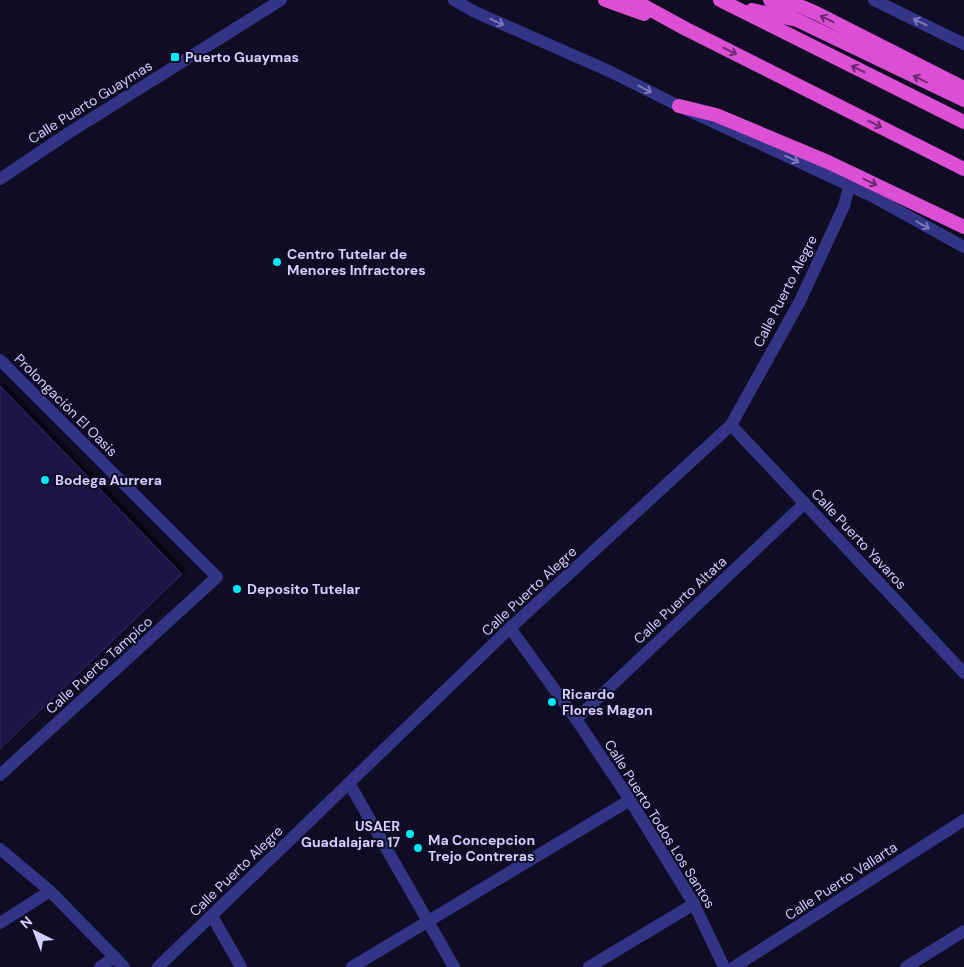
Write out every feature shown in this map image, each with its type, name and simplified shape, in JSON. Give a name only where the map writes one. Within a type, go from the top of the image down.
[{"type":"highway","points":[[605,0],[686,29]]},
{"type":"highway","points":[[633,0],[686,29],[964,169]]},
{"type":"highway","points":[[770,0],[797,20],[964,100]]},
{"type":"highway","points":[[786,0],[816,13],[964,88]]},
{"type":"highway","points":[[725,2],[797,20]]},
{"type":"highway","points":[[725,2],[964,122]]},
{"type":"highway","points":[[679,106],[716,115],[828,162],[964,227]]},
{"type":"street","points":[[454,0],[475,12],[610,71],[679,106],[872,196],[964,247]]},
{"type":"street","points":[[874,0],[964,44]]},
{"type":"street","name":"Calle Puerto Guaymas","points":[[0,179],[42,150],[278,1]]},
{"type":"street","name":"Calle Puerto Alegre","points":[[158,967],[510,628],[731,425],[800,300],[844,206],[849,186]]},
{"type":"street","name":"Prolongación El Oasis","points":[[0,360],[217,577]]},
{"type":"street","name":"Calle Puerto Yavaros","points":[[731,425],[964,673]]},
{"type":"street","name":"Calle Puerto Altata","points":[[576,719],[805,503]]},
{"type":"street","name":"Calle Puerto Tampico","points":[[0,775],[217,577]]},
{"type":"street","name":"Calle Puerto Todos Los Santos","points":[[510,628],[576,719],[630,800],[694,904],[724,967]]},
{"type":"street","points":[[349,784],[454,967]]},
{"type":"street","points":[[352,967],[630,800]]},
{"type":"street","name":"Calle Puerto Vallarta","points":[[734,967],[964,820]]},
{"type":"street","points":[[0,848],[50,891],[119,962],[100,967]]},
{"type":"street","points":[[0,923],[50,891]]},
{"type":"street","points":[[589,967],[694,904]]},
{"type":"street","points":[[212,916],[241,967]]},
{"type":"street","points":[[906,967],[964,931]]},
{"type":"building","name":"Bodega Aurrera","points":[[0,386],[182,574],[0,749]]},
{"type":"place","name":"Puerto Guaymas","points":[[175,57]]},
{"type":"place","name":"Centro Tutelar de Menores Infractores","points":[[277,262]]},
{"type":"place","name":"Bodega Aurrera","points":[[45,480]]},
{"type":"place","name":"Deposito Tutelar","points":[[237,589]]},
{"type":"place","name":"Ricardo Flores Magon","points":[[552,702]]},
{"type":"place","name":"USAER Guadalajara 17","points":[[410,834]]},
{"type":"place","name":"Ma Concepcion Trejo Contreras","points":[[418,848]]}]
